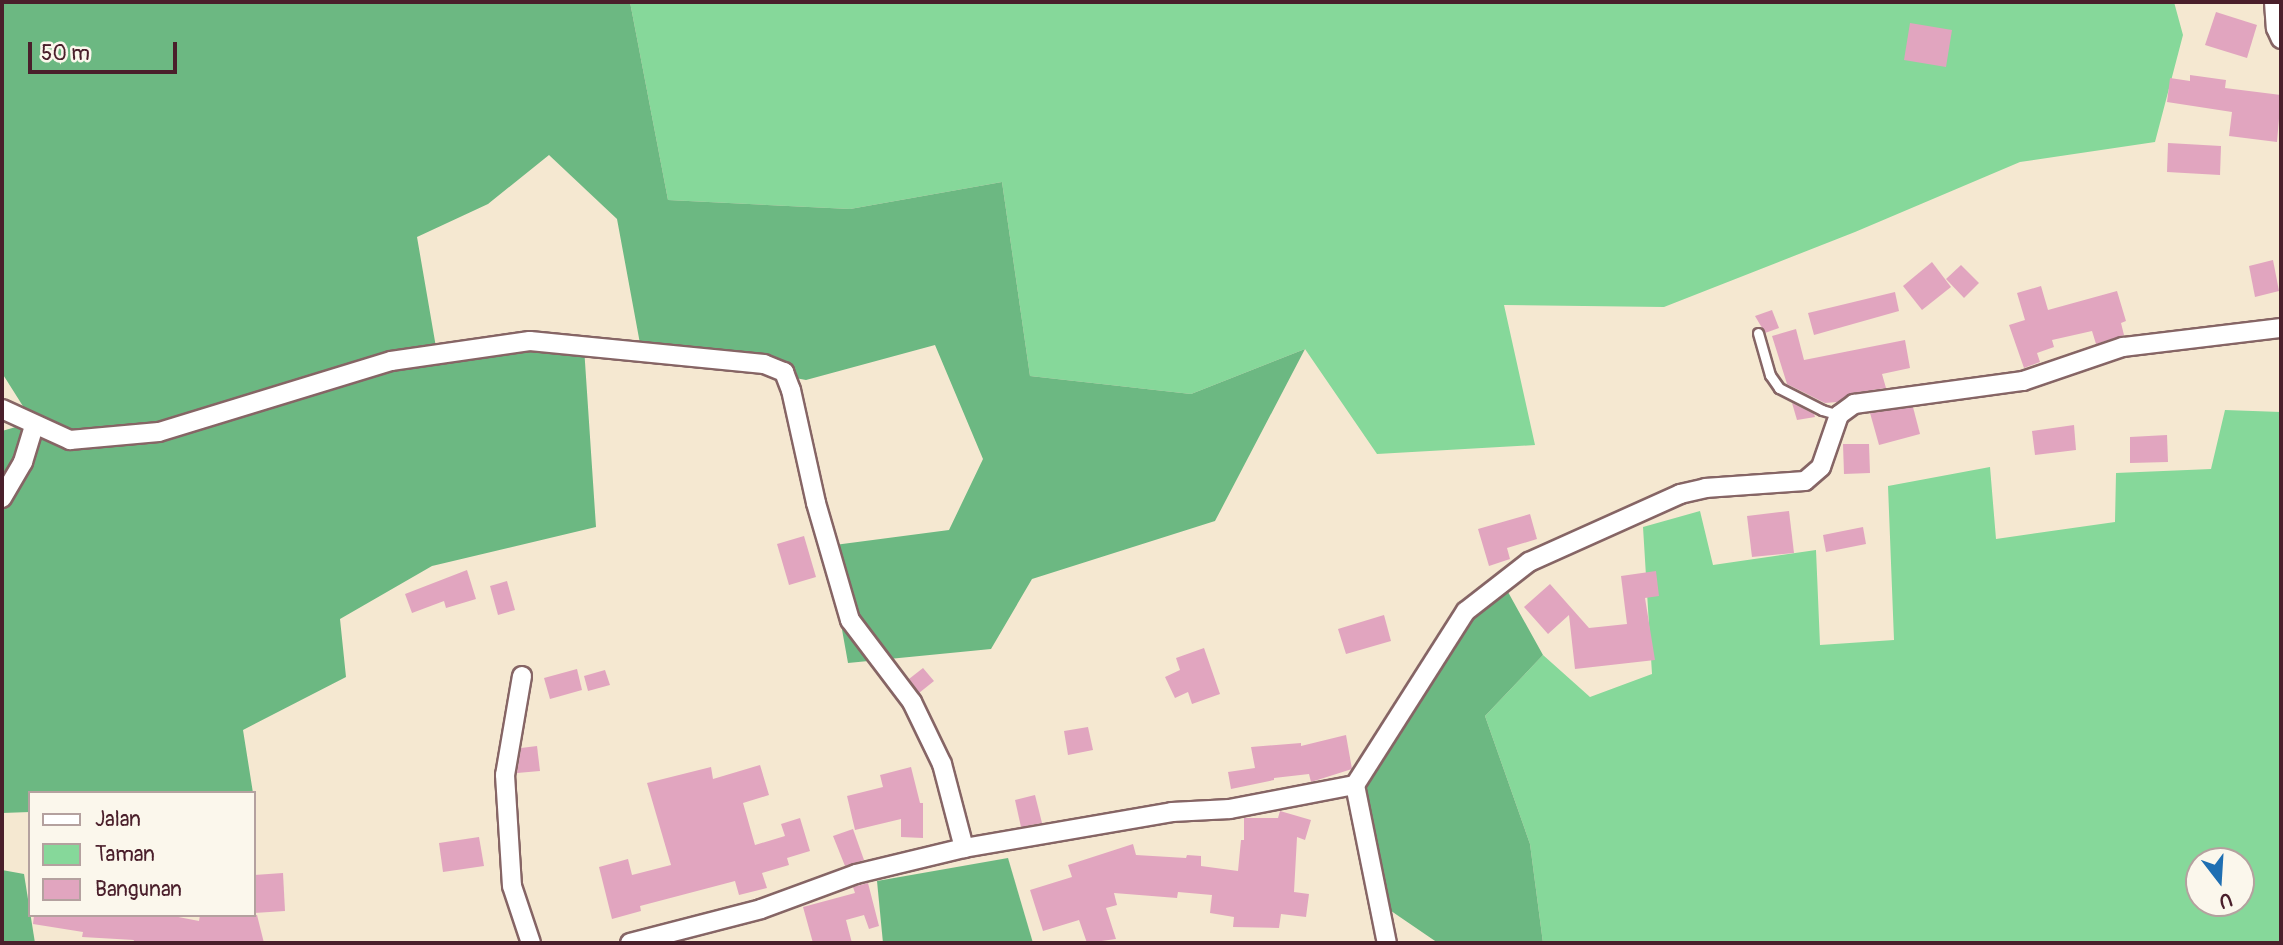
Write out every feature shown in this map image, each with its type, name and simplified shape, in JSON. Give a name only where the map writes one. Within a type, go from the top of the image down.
[{"type":"street","points":[[2274,2],[2276,28],[2281,39]]},
{"type":"street","points":[[1387,943],[1355,785],[1466,611],[1529,562],[1680,494],[1705,488],[1805,481],[1821,467],[1839,415],[1853,404],[2023,381],[2123,347],[2281,328]]},
{"type":"street","points":[[2,409],[69,440],[159,432],[391,361],[530,341],[764,363],[784,372],[791,390],[816,503],[850,620],[912,702],[942,764],[964,848]]},
{"type":"street","points":[[2,498],[23,462],[34,425]]},
{"type":"street","points":[[522,676],[505,775],[512,886],[531,943]]},
{"type":"street","points":[[630,943],[761,909],[856,874],[964,848],[1172,812],[1230,809],[1355,785]]},
{"type":"lane","points":[[1758,334],[1770,375],[1779,388],[1822,410],[1839,415]]},
{"type":"green space","points":[[2,2],[630,2],[668,200],[850,209],[1002,182],[1030,376],[1191,394],[1305,349],[1215,521],[1032,579],[991,649],[848,663],[827,546],[949,530],[983,459],[935,345],[806,380],[641,349],[617,219],[549,155],[488,204],[417,237],[437,353],[584,347],[596,527],[432,566],[340,619],[346,677],[243,730],[253,791],[28,791],[28,812],[2,813],[2,431],[33,422],[2,373]]},
{"type":"green space","points":[[630,2],[2174,2],[2183,35],[2155,142],[2020,162],[1855,232],[1664,307],[1504,305],[1535,445],[1377,454],[1305,349],[1191,394],[1030,376],[1002,182],[850,209],[668,200]]},
{"type":"green space","points":[[2225,410],[2281,412],[2281,943],[1543,943],[1530,844],[1485,716],[1543,655],[1590,697],[1652,674],[1643,527],[1700,511],[1713,565],[1816,550],[1820,645],[1894,640],[1888,486],[1990,467],[1996,539],[2115,522],[2116,473],[2211,469]]},
{"type":"green space","points":[[1503,583],[1543,655],[1485,716],[1530,844],[1543,943],[1438,943],[1378,902],[1358,794],[1455,619]]},
{"type":"green space","points":[[1008,858],[1033,943],[883,943],[877,881]]},
{"type":"green space","points":[[2,870],[24,874],[28,917],[31,917],[35,943],[2,943]]},
{"type":"building","points":[[2216,12],[2257,25],[2247,58],[2205,45]]},
{"type":"building","points":[[1910,23],[1952,30],[1946,67],[1904,60]]},
{"type":"building","points":[[2190,75],[2226,80],[2225,88],[2281,95],[2277,142],[2229,136],[2232,112],[2167,102],[2170,78],[2190,81]]},
{"type":"building","points":[[2168,143],[2221,146],[2220,175],[2167,172]]},
{"type":"building","points":[[2273,260],[2279,291],[2255,297],[2249,266]]},
{"type":"building","points":[[1932,262],[1951,287],[1922,310],[1903,286]]},
{"type":"building","points":[[1961,265],[1979,283],[1964,298],[1946,279]]},
{"type":"building","points":[[2041,286],[2048,310],[2117,291],[2126,321],[2121,323],[2124,335],[2096,344],[2092,331],[2052,340],[2054,347],[2037,353],[2040,362],[2024,368],[2009,325],[2025,320],[2017,293]]},
{"type":"building","points":[[1895,292],[1899,311],[1814,335],[1808,313]]},
{"type":"building","points":[[1772,310],[1779,328],[1765,333],[1755,316]]},
{"type":"building","points":[[1796,329],[1804,360],[1905,340],[1910,368],[1882,374],[1886,388],[1852,393],[1837,402],[1825,403],[1787,384],[1772,336]]},
{"type":"building","points":[[1792,403],[1814,414],[1815,417],[1797,420]]},
{"type":"building","points":[[1913,407],[1920,434],[1879,445],[1870,413]]},
{"type":"building","points":[[2074,425],[2076,450],[2035,455],[2032,431]]},
{"type":"building","points":[[2167,435],[2168,462],[2130,463],[2130,437]]},
{"type":"building","points":[[1843,444],[1869,444],[1870,473],[1844,474]]},
{"type":"building","points":[[1789,511],[1794,553],[1752,557],[1747,516]]},
{"type":"building","points":[[1530,514],[1537,539],[1507,548],[1510,559],[1489,566],[1478,529]]},
{"type":"building","points":[[1863,527],[1866,544],[1826,552],[1823,535]]},
{"type":"building","points":[[804,536],[816,577],[789,585],[777,544]]},
{"type":"building","points":[[467,570],[476,599],[446,608],[444,601],[412,613],[405,594]]},
{"type":"building","points":[[1656,571],[1659,596],[1645,598],[1655,660],[1575,669],[1569,615],[1548,634],[1524,607],[1550,584],[1589,628],[1627,624],[1621,576]]},
{"type":"building","points":[[507,581],[515,610],[498,615],[490,586]]},
{"type":"building","points":[[1384,615],[1391,641],[1346,654],[1338,629]]},
{"type":"building","points":[[1204,648],[1220,694],[1192,704],[1188,692],[1175,698],[1165,677],[1180,670],[1176,658]]},
{"type":"building","points":[[923,668],[934,681],[919,693],[909,679]]},
{"type":"building","points":[[577,669],[582,690],[550,699],[544,678]]},
{"type":"building","points":[[605,670],[610,685],[588,691],[584,676]]},
{"type":"building","points":[[1088,727],[1093,750],[1068,755],[1064,731]]},
{"type":"building","points":[[1346,735],[1352,769],[1311,782],[1309,774],[1274,778],[1231,789],[1228,772],[1255,768],[1251,747],[1301,743],[1301,746]]},
{"type":"building","points":[[537,746],[540,771],[517,773],[521,748]]},
{"type":"building","points":[[760,765],[769,795],[743,803],[755,845],[785,836],[781,824],[800,818],[810,851],[787,858],[789,865],[762,873],[767,888],[739,895],[735,881],[640,906],[641,911],[612,919],[599,867],[628,859],[632,875],[671,865],[647,783],[711,767],[713,779]]},
{"type":"building","points":[[911,767],[920,803],[923,803],[923,838],[901,837],[901,819],[855,830],[847,796],[883,787],[880,775]]},
{"type":"building","points":[[1035,795],[1042,823],[1021,827],[1015,800]]},
{"type":"building","points":[[1280,811],[1311,820],[1305,840],[1297,837],[1294,892],[1309,894],[1306,917],[1281,914],[1279,928],[1233,927],[1234,917],[1210,913],[1212,895],[1178,892],[1177,898],[1114,893],[1117,905],[1106,908],[1116,939],[1087,943],[1079,920],[1043,931],[1030,890],[1072,877],[1068,865],[1133,844],[1136,855],[1186,858],[1187,855],[1201,856],[1201,866],[1238,871],[1241,840],[1244,840],[1244,818],[1278,818]]},
{"type":"building","points":[[853,829],[864,860],[845,866],[833,836]]},
{"type":"building","points":[[479,837],[484,866],[443,872],[439,843]]},
{"type":"building","points":[[283,873],[285,911],[256,913],[256,875]]},
{"type":"building","points":[[868,883],[879,926],[869,929],[864,915],[846,920],[852,943],[813,943],[803,907],[855,893],[853,887]]},
{"type":"building","points":[[257,915],[264,943],[133,943],[134,940],[82,937],[83,932],[33,924],[34,917],[178,917],[199,921],[200,917]]}]
